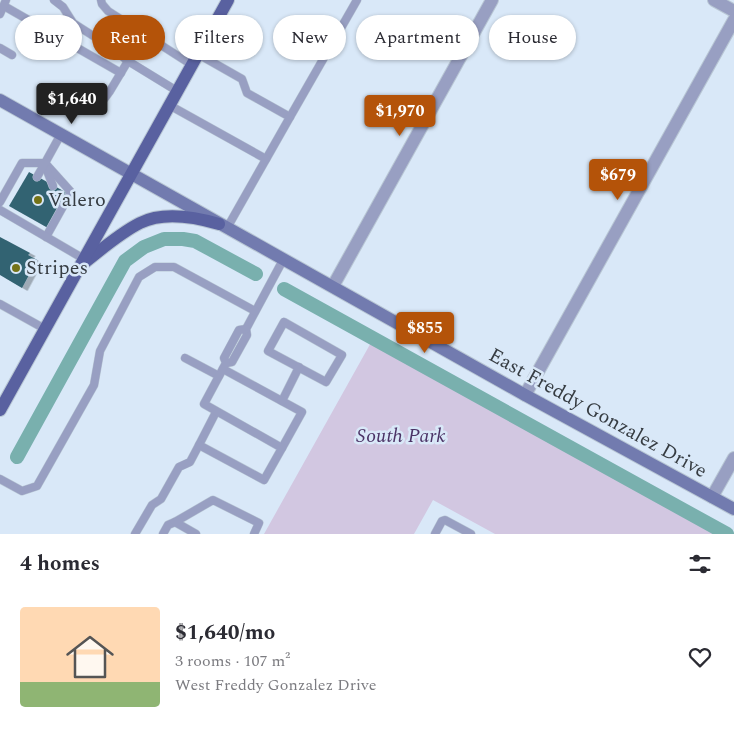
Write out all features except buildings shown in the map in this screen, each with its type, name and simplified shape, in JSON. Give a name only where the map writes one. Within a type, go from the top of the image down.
[{"type":"main road","points":[[220,15],[228,0]]},
{"type":"main road","points":[[0,410],[194,60]]},
{"type":"main road","name":"East Freddy Gonzalez Drive","points":[[0,100],[525,395],[734,509]]},
{"type":"main road","points":[[82,262],[141,222],[161,217],[193,217],[223,226]]},
{"type":"street","points":[[333,286],[492,0]]},
{"type":"street","points":[[714,0],[734,11]]},
{"type":"street","points":[[525,395],[734,20]]},
{"type":"street","points":[[712,497],[734,458]]},
{"type":"lane","points":[[54,0],[63,7],[73,23],[109,46],[128,61],[177,91]]},
{"type":"lane","points":[[101,0],[108,11],[175,48]]},
{"type":"lane","points":[[223,226],[266,159],[357,0]]},
{"type":"lane","points":[[0,14],[5,3],[121,73]]},
{"type":"lane","points":[[0,48],[12,55]]},
{"type":"lane","points":[[197,60],[242,79],[247,93],[290,117]]},
{"type":"lane","points":[[82,94],[97,101],[104,99],[128,61]]},
{"type":"lane","points":[[169,105],[266,159]]},
{"type":"lane","points":[[37,177],[61,134]]},
{"type":"lane","points":[[0,202],[22,163],[45,163],[71,192],[46,237]]},
{"type":"lane","points":[[45,163],[53,186]]},
{"type":"lane","points":[[0,210],[16,215],[30,228],[82,262]]},
{"type":"lane","points":[[30,228],[34,220]]},
{"type":"lane","points":[[282,448],[204,404],[223,369],[238,354],[247,335],[246,329],[283,260]]},
{"type":"lane","points":[[0,479],[22,491],[37,486],[94,386],[100,351],[139,277],[155,267],[174,267],[255,311]]},
{"type":"lane","points":[[0,304],[45,329]]},
{"type":"lane","points":[[284,322],[342,354],[326,382],[299,367],[268,351],[284,322]]},
{"type":"lane","points":[[185,358],[223,369],[302,412],[264,480],[199,445]]},
{"type":"lane","points":[[282,401],[299,367]]},
{"type":"lane","points":[[135,534],[152,505],[161,500],[179,467],[190,462],[216,412]]},
{"type":"lane","points":[[163,534],[168,526],[213,500],[260,523],[254,534]]},
{"type":"lane","points":[[435,534],[442,521],[445,520],[471,534]]},
{"type":"lane","points":[[175,522],[196,534]]},
{"type":"green space","name":"South Park","points":[[373,339],[725,534],[495,534],[433,500],[414,534],[264,534]]},
{"type":"waterway","points":[[17,457],[125,261],[144,247],[164,239],[183,239],[195,241],[256,274]]},
{"type":"waterway","points":[[284,289],[727,534]]},
{"type":"place","name":"Valero","points":[[38,200]]},
{"type":"place","name":"Stripes","points":[[16,268]]}]
